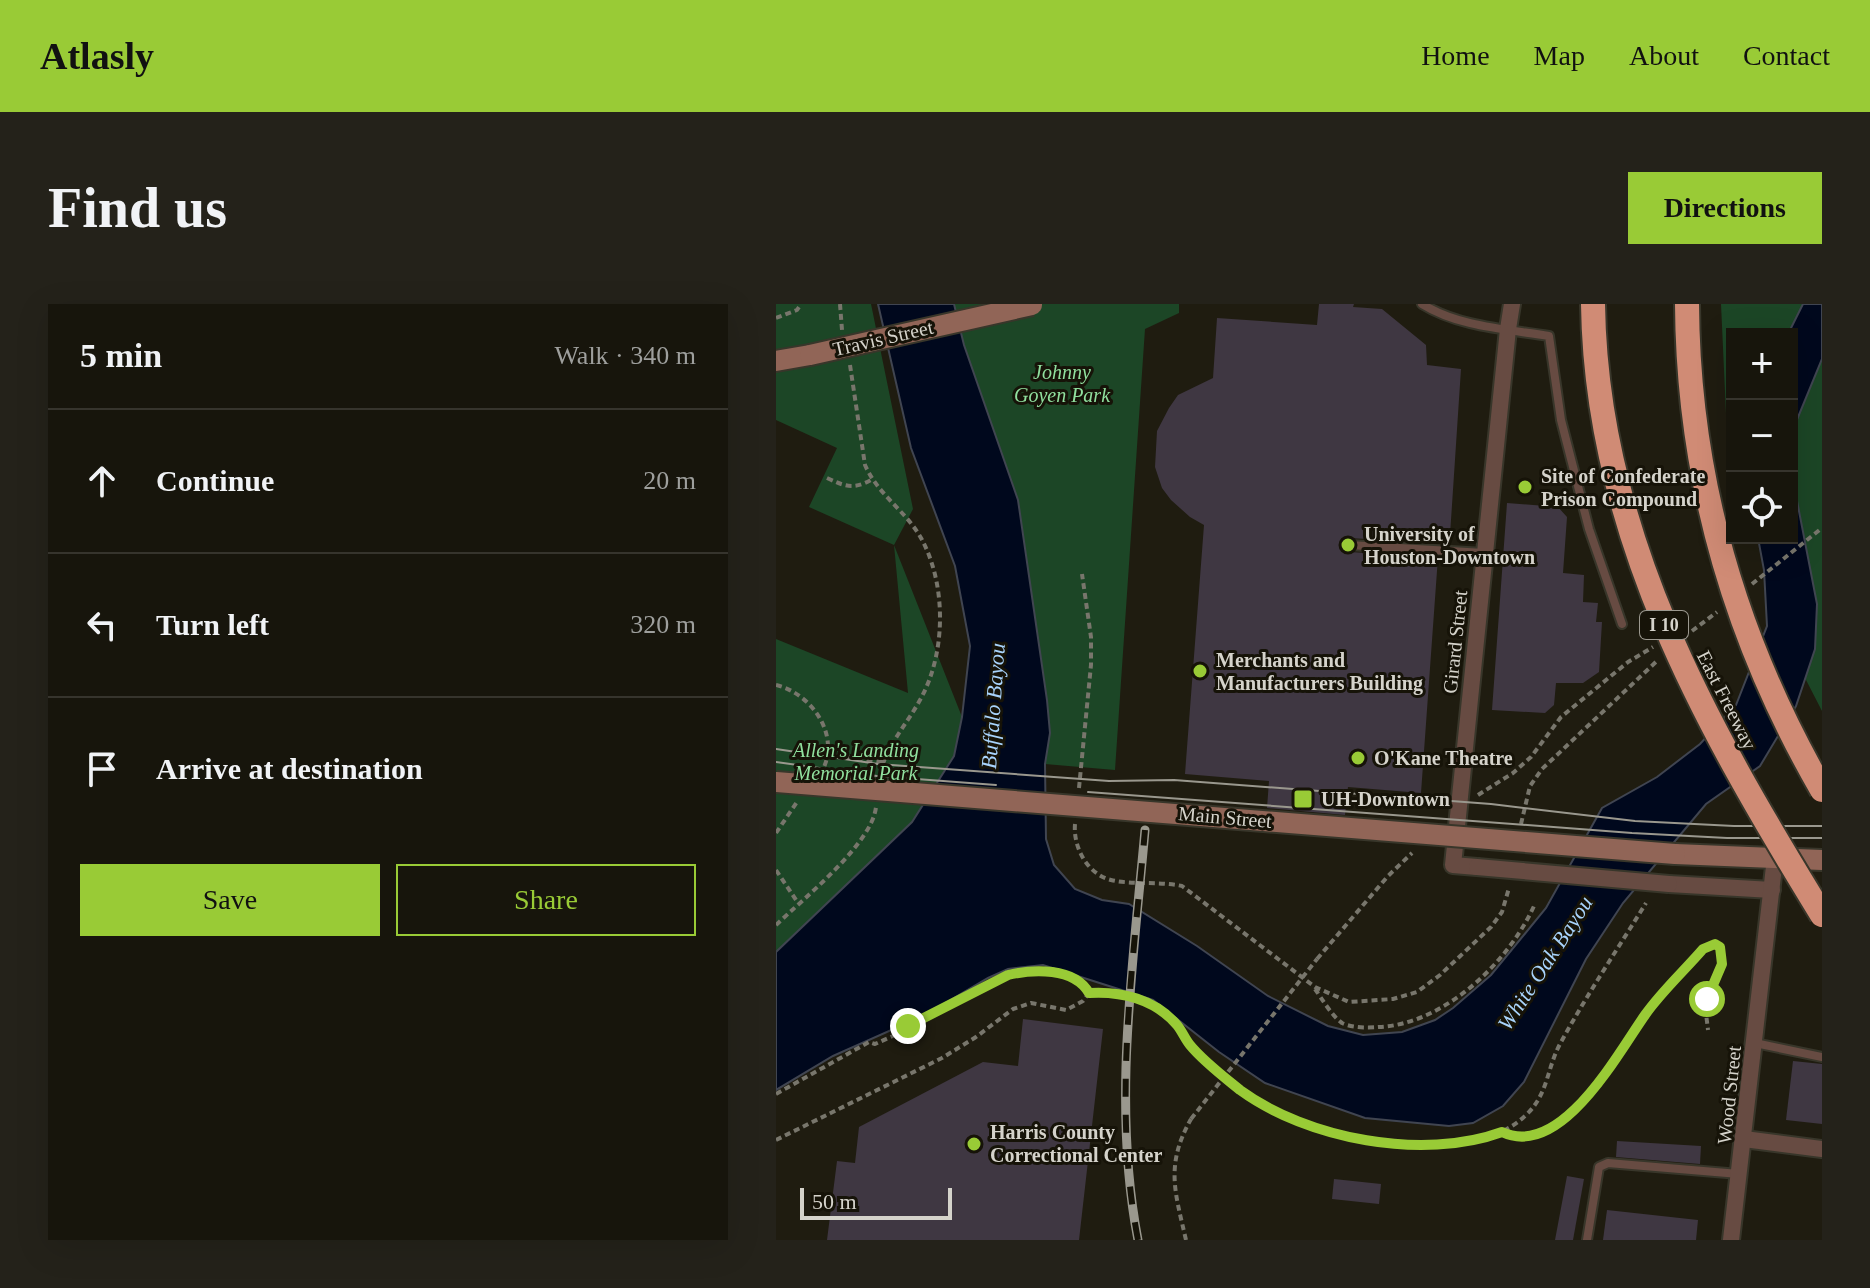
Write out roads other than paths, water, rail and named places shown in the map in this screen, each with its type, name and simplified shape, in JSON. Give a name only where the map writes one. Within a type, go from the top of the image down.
[{"type":"highway","name":"East Freeway","points":[[1593,304],[1596,361],[1608,442],[1627,518],[1655,606],[1695,693],[1734,766],[1822,915]]},
{"type":"highway","points":[[1687,304],[1691,400],[1706,498],[1718,543],[1762,671],[1822,790]]},
{"type":"main road","name":"Travis Street","points":[[776,361],[1034,304]]},
{"type":"main road","name":"Main Street","points":[[776,782],[1675,854],[1822,860]]},
{"type":"street","name":"Girard Street","points":[[1504,304],[1508,329]]},
{"type":"street","name":"Girard Street","points":[[1512,304],[1453,865],[1772,890]]},
{"type":"street","name":"Wood Street","points":[[1731,1240],[1775,858]]},
{"type":"street","points":[[1744,1139],[1822,1149]]},
{"type":"lane","points":[[1422,304],[1455,321],[1549,336],[1561,420],[1582,502],[1622,624]]},
{"type":"lane","points":[[1349,545],[1484,553]]},
{"type":"lane","points":[[1755,1043],[1822,1057]]},
{"type":"lane","points":[[1587,1240],[1599,1167],[1608,1163],[1740,1174]]},
{"type":"water","points":[[878,304],[954,304],[964,345],[1018,500],[1047,700],[1050,733],[1045,764],[1046,839],[1054,865],[1075,889],[1102,900],[1129,904],[1197,946],[1268,996],[1328,1026],[1363,1035],[1402,1032],[1435,1020],[1491,975],[1546,908],[1602,808],[1657,777],[1700,744],[1736,705],[1767,626],[1759,544],[1798,544],[1798,506],[1817,604],[1815,649],[1796,706],[1760,766],[1706,804],[1623,903],[1586,959],[1524,1082],[1503,1106],[1473,1123],[1449,1126],[1365,1118],[1265,1083],[1219,1052],[1153,1000],[1043,965],[1008,969],[988,978],[925,1015],[833,1056],[776,1090],[776,952],[912,822],[954,756],[970,646],[955,566],[911,448]]},
{"type":"water","points":[[1803,304],[1822,304],[1822,359],[1798,417],[1798,328],[1791,328]]},
{"type":"tram line","points":[[776,749],[878,764],[1109,781],[1174,780],[1491,804],[1635,821],[1822,826]]},
{"type":"tram line","points":[[776,762],[877,776],[996,785]]},
{"type":"tram line","points":[[1088,792],[1632,833],[1727,838],[1822,838]]},
{"type":"railway","points":[[1138,1240],[1130,1189],[1126,1087],[1127,1035],[1145,830]]},
{"type":"place","name":"Site of Confederate Prison Compound","points":[[1525,487]]},
{"type":"place","name":"University of Houston-Downtown","points":[[1348,545]]},
{"type":"place","name":"Merchants and Manufacturers Building","points":[[1200,671]]},
{"type":"place","name":"O'Kane Theatre","points":[[1358,758]]},
{"type":"place","name":"UH-Downtown","points":[[1303,799]]},
{"type":"place","name":"Harris County Correctional Center","points":[[974,1144]]},
{"type":"park label","name":"Johnny Goyen Park","points":[[1062,384]]},
{"type":"park label","name":"Allen's Landing Memorial Park","points":[[856,762]]},
{"type":"water label","name":"Buffalo Bayou","points":[[993,706]]},
{"type":"water label","name":"White Oak Bayou","points":[[1545,963]]}]
